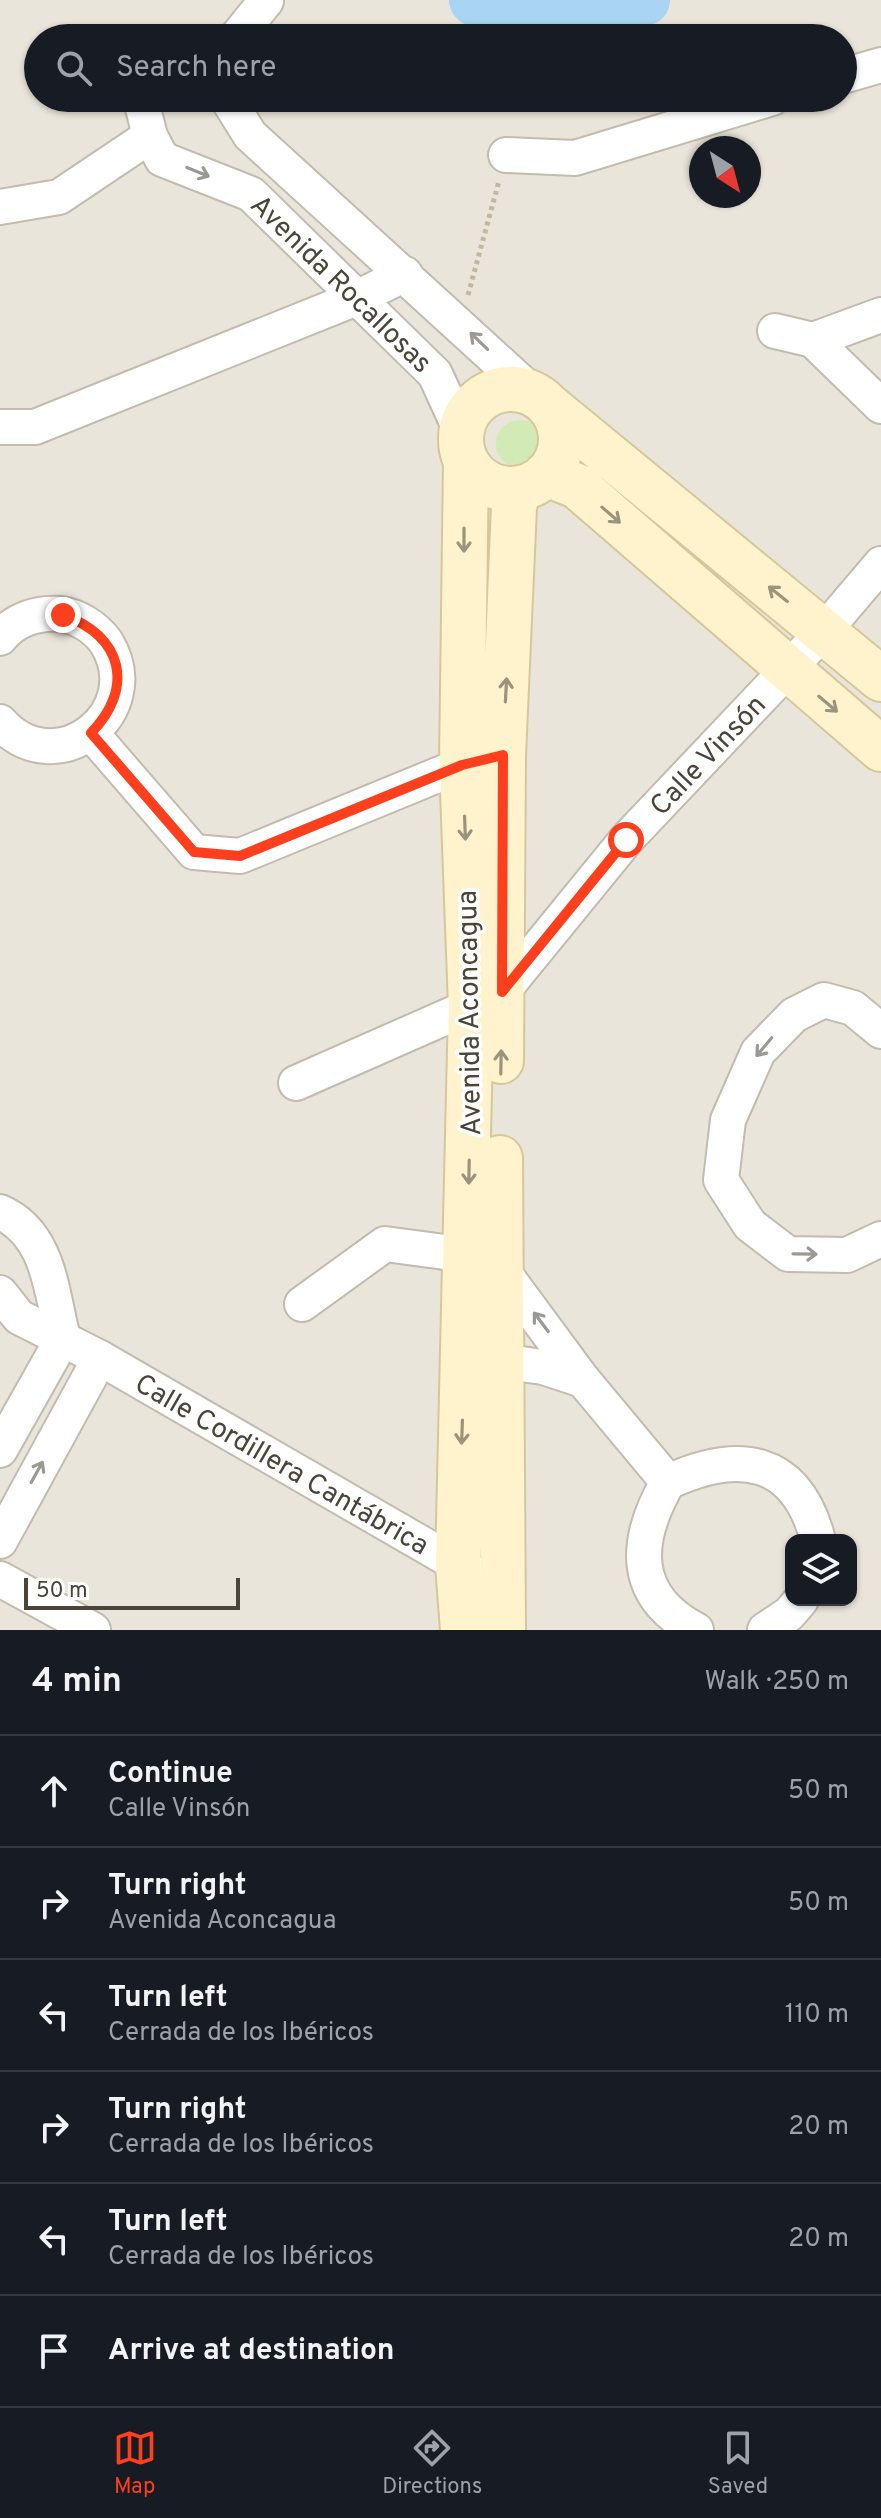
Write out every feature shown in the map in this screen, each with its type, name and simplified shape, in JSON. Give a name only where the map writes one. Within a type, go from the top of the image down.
[{"type":"street","points":[[247,24],[266,1]]},
{"type":"street","points":[[0,207],[59,197],[150,136],[144,112]]},
{"type":"street","name":"Avenida Rocallosas","points":[[236,112],[250,135],[460,323],[542,401],[881,679]]},
{"type":"street","points":[[506,155],[575,158],[726,112]]},
{"type":"street","name":"Avenida Rocallosas","points":[[150,136],[162,159],[251,194],[359,297],[435,374],[464,446]]},
{"type":"street","points":[[0,442],[359,297],[405,274]]},
{"type":"street","points":[[813,340],[881,315]]},
{"type":"street","points":[[775,331],[813,340],[881,406]]},
{"type":"street","points":[[532,481],[560,449],[561,434],[542,401],[520,390],[489,394],[476,403],[464,446],[488,484],[532,481],[577,486],[881,749]]},
{"type":"street","points":[[0,427],[35,427]]},
{"type":"street","name":"Avenida Aconcagua","points":[[463,1630],[458,1565],[483,1260],[487,999],[482,760],[464,446]]},
{"type":"street","name":"Avenida Aconcagua","points":[[482,760],[514,507],[532,481]]},
{"type":"street","name":"Calle Vinsón","points":[[487,999],[626,840],[824,631],[881,564]]},
{"type":"street","points":[[0,638],[21,621],[42,614],[74,618],[101,636],[113,654],[118,675],[115,698],[106,718],[91,733],[71,744],[50,747],[28,743],[0,722]]},
{"type":"street","points":[[91,733],[194,852],[240,856],[482,760]]},
{"type":"street","points":[[296,1083],[487,999]]},
{"type":"street","points":[[881,1031],[853,1008],[824,1000],[794,1015],[758,1052],[746,1079],[728,1120],[721,1180],[750,1225],[788,1254],[847,1255],[881,1239]]},
{"type":"street","points":[[0,1212],[25,1230],[47,1262],[63,1338],[0,1450]]},
{"type":"street","points":[[302,1304],[385,1244],[483,1260],[668,1482]]},
{"type":"street","name":"Avenida Aconcagua","points":[[483,1260],[499,1361],[502,1609]]},
{"type":"street","name":"Calle Cordillera Cantábrica","points":[[0,1293],[19,1317],[100,1358],[458,1565],[502,1609]]},
{"type":"street","points":[[0,1541],[100,1358]]},
{"type":"street","points":[[499,1361],[543,1367],[583,1380]]},
{"type":"street","points":[[696,1630],[676,1620],[656,1597],[644,1569],[643,1538],[652,1509],[668,1482],[720,1462],[748,1463],[774,1473],[795,1490],[811,1513],[816,1534]]},
{"type":"street","points":[[0,1579],[93,1630]]},
{"type":"street","points":[[765,1630],[796,1606]]},
{"type":"path","points":[[460,323],[506,155]]},
{"type":"shaded area","points":[[0,0],[881,0],[881,1630],[0,1630]]},
{"type":"green space","points":[[520,420],[537,427],[544,444],[537,461],[520,468],[503,461],[496,444],[503,427]]},
{"type":"waterway","points":[[475,0],[574,19],[644,0]]},
{"type":"route","points":[[63,615],[84,622],[101,636],[113,654],[118,675],[115,698],[106,718],[91,733],[194,852],[240,856],[462,765],[503,755],[502,992],[626,840]]}]
